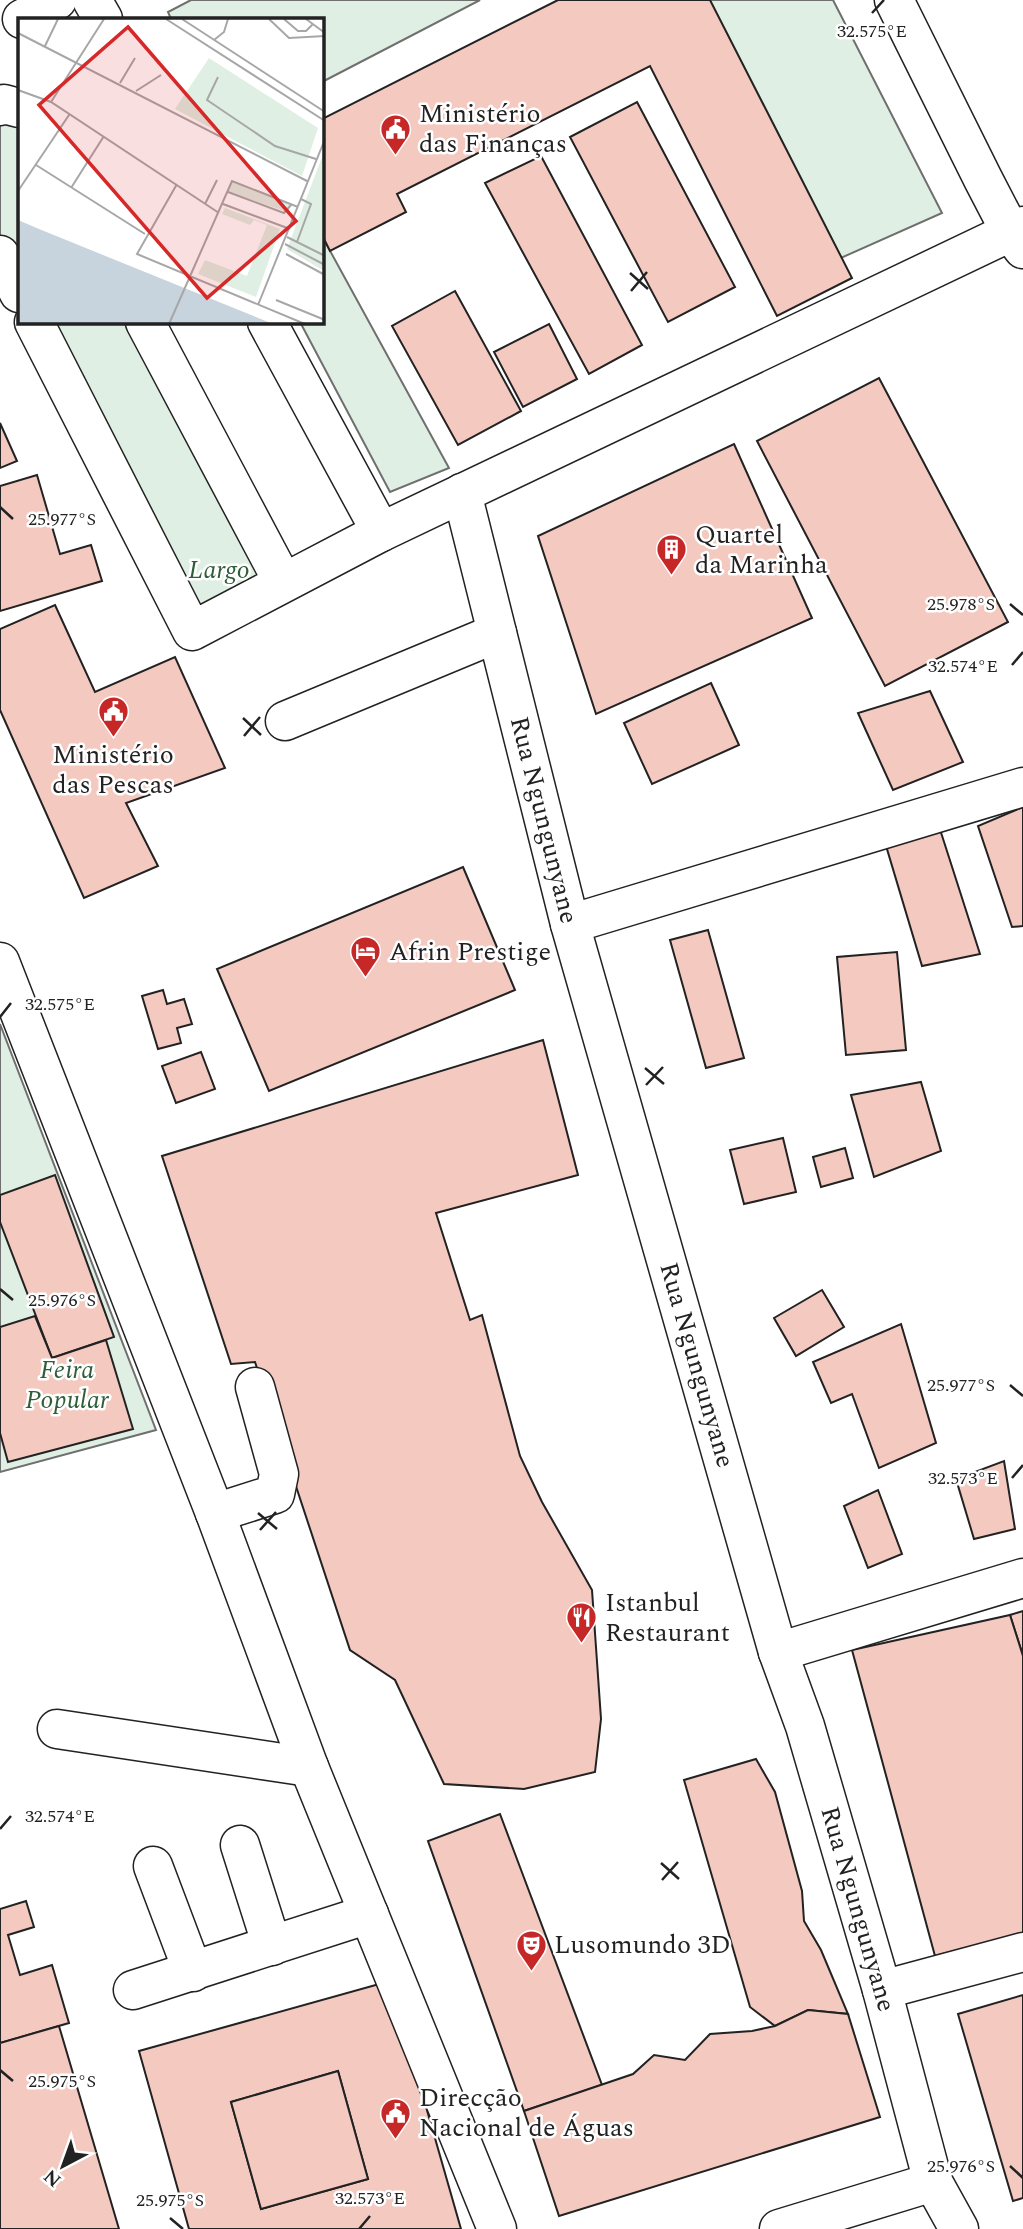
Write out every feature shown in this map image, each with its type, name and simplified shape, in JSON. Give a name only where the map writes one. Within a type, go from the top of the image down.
[{"type":"street","points":[[25,18],[57,0]]},
{"type":"street","points":[[92,0],[102,18]]},
{"type":"street","points":[[35,324],[192,631],[283,582],[462,493],[1019,235],[983,178],[894,0]]},
{"type":"street","points":[[0,32],[18,22]]},
{"type":"street","points":[[0,106],[4,104],[18,108]]},
{"type":"street","points":[[0,255],[18,291]]},
{"type":"street","points":[[146,324],[283,582]]},
{"type":"street","points":[[268,324],[381,532]]},
{"type":"street","name":"Rua Ngungunyane","points":[[462,493],[570,924],[778,1652],[805,1726],[882,1990],[933,2182],[959,2229]]},
{"type":"street","points":[[285,721],[497,633]]},
{"type":"street","points":[[570,924],[1023,786]]},
{"type":"street","points":[[0,962],[215,1513],[309,1767],[497,2229]]},
{"type":"street","points":[[215,1513],[275,1494],[279,1475],[255,1387]]},
{"type":"street","points":[[778,1652],[1023,1578]]},
{"type":"street","points":[[57,1729],[309,1767]]},
{"type":"street","points":[[240,1845],[272,1946]]},
{"type":"street","points":[[152,1866],[192,1972]]},
{"type":"street","points":[[133,1990],[369,1914]]},
{"type":"street","points":[[882,1990],[1023,1952]]},
{"type":"street","points":[[779,2229],[933,2182]]},
{"type":"green space","points":[[191,0],[480,0],[324,81],[324,18],[171,18],[168,12]]},
{"type":"green space","points":[[684,0],[833,0],[942,213],[825,265]]},
{"type":"green space","points":[[0,106],[18,108],[18,291],[0,255]]},
{"type":"green space","points":[[324,240],[449,468],[390,492],[301,324],[324,324]]},
{"type":"green space","name":"Largo","points":[[35,324],[146,324],[283,582],[192,631]]},
{"type":"green space","name":"Feira Popular","points":[[0,1024],[156,1430],[0,1472]]},
{"type":"building","name":"Ministério das Finanças","points":[[558,0],[710,0],[852,278],[777,316],[650,66],[397,194],[406,212],[330,251],[324,239],[324,118]]},
{"type":"building","points":[[637,102],[735,287],[668,322],[570,137]]},
{"type":"building","points":[[541,156],[642,345],[589,374],[485,183]]},
{"type":"building","points":[[455,291],[521,411],[458,445],[392,326]]},
{"type":"building","points":[[549,324],[577,379],[523,407],[494,352]]},
{"type":"building","points":[[879,378],[1008,622],[885,686],[757,441]]},
{"type":"building","points":[[0,423],[17,461],[0,468]]},
{"type":"building","name":"Quartel da Marinha","points":[[734,444],[812,618],[596,714],[538,536]]},
{"type":"building","points":[[37,475],[60,554],[91,545],[102,581],[0,611],[0,486]]},
{"type":"building","name":"Ministério das Pescas","points":[[55,605],[95,692],[175,657],[225,768],[126,803],[158,866],[84,898],[0,710],[0,629]]},
{"type":"building","points":[[711,683],[739,745],[652,784],[624,723]]},
{"type":"building","points":[[930,691],[963,762],[893,790],[858,713]]},
{"type":"building","points":[[1023,807],[1023,926],[1012,927],[978,826]]},
{"type":"building","points":[[937,820],[980,954],[922,966],[884,839]]},
{"type":"building","name":"Afrin Prestige","points":[[463,867],[515,990],[269,1091],[217,969]]},
{"type":"building","points":[[708,930],[744,1058],[706,1068],[670,940]]},
{"type":"building","points":[[897,952],[906,1050],[846,1055],[837,957]]},
{"type":"building","points":[[163,990],[167,1004],[184,999],[192,1024],[177,1028],[181,1043],[158,1049],[142,996]]},
{"type":"building","points":[[543,1040],[578,1175],[436,1213],[470,1320],[482,1315],[520,1456],[542,1502],[592,1590],[601,1719],[595,1772],[524,1789],[444,1784],[395,1680],[350,1650],[255,1362],[231,1364],[162,1156]]},
{"type":"building","points":[[201,1052],[215,1089],[176,1103],[162,1066]]},
{"type":"building","points":[[921,1082],[941,1151],[874,1177],[851,1095]]},
{"type":"building","points":[[783,1138],[796,1192],[744,1204],[730,1150]]},
{"type":"building","points":[[845,1148],[853,1178],[821,1187],[813,1157]]},
{"type":"building","points":[[55,1175],[114,1337],[52,1358],[0,1222],[0,1195]]},
{"type":"building","points":[[822,1290],[844,1327],[796,1356],[774,1318]]},
{"type":"building","points":[[35,1316],[52,1358],[106,1340],[133,1429],[8,1462],[0,1433],[0,1327]]},
{"type":"building","points":[[901,1324],[936,1443],[879,1468],[852,1394],[831,1403],[813,1362]]},
{"type":"building","points":[[1004,1461],[1015,1529],[974,1539],[956,1479]]},
{"type":"building","points":[[878,1490],[902,1554],[868,1568],[844,1506]]},
{"type":"building","points":[[1023,1611],[1023,1656],[1010,1615]]},
{"type":"building","points":[[1010,1615],[1023,1656],[1023,1933],[935,1956],[852,1650]]},
{"type":"building","points":[[756,1759],[775,1792],[802,1891],[804,1921],[821,1950],[848,2014],[808,2010],[775,2026],[750,2007],[684,1780]]},
{"type":"building","points":[[500,1814],[602,2085],[524,2111],[428,1841]]},
{"type":"building","points":[[26,1901],[34,1927],[8,1935],[20,1975],[52,1965],[69,2023],[0,2043],[0,1909]]},
{"type":"building","name":"Direcção Nacional de Águas","points":[[390,1981],[461,2229],[189,2229],[139,2051]],"holes":[[[338,2071],[368,2179],[261,2209],[231,2102]]]},
{"type":"building","points":[[1023,1995],[1023,2198],[1013,2201],[958,2014]]},
{"type":"building","points":[[808,2010],[848,2014],[880,2117],[559,2216],[524,2111],[633,2074],[654,2055],[685,2060],[710,2034],[752,2031],[775,2026]]},
{"type":"building","points":[[59,2026],[119,2229],[0,2229],[0,2043]]},
{"type":"building","points":[[338,2071],[368,2179],[261,2209],[231,2102]]},
{"type":"place","name":"Ministério das Finanças","points":[[396,156]]},
{"type":"place","name":"Quartel da Marinha","points":[[672,577]]},
{"type":"place","name":"Ministério das Pescas","points":[[113,739]]},
{"type":"place","name":"Afrin Prestige","points":[[366,979]]},
{"type":"place","name":"Istanbul Restaurant","points":[[582,1645]]},
{"type":"place","name":"Lusomundo 3D","points":[[531,1972]]},
{"type":"place","name":"Direcção Nacional de Águas","points":[[396,2140]]}]
